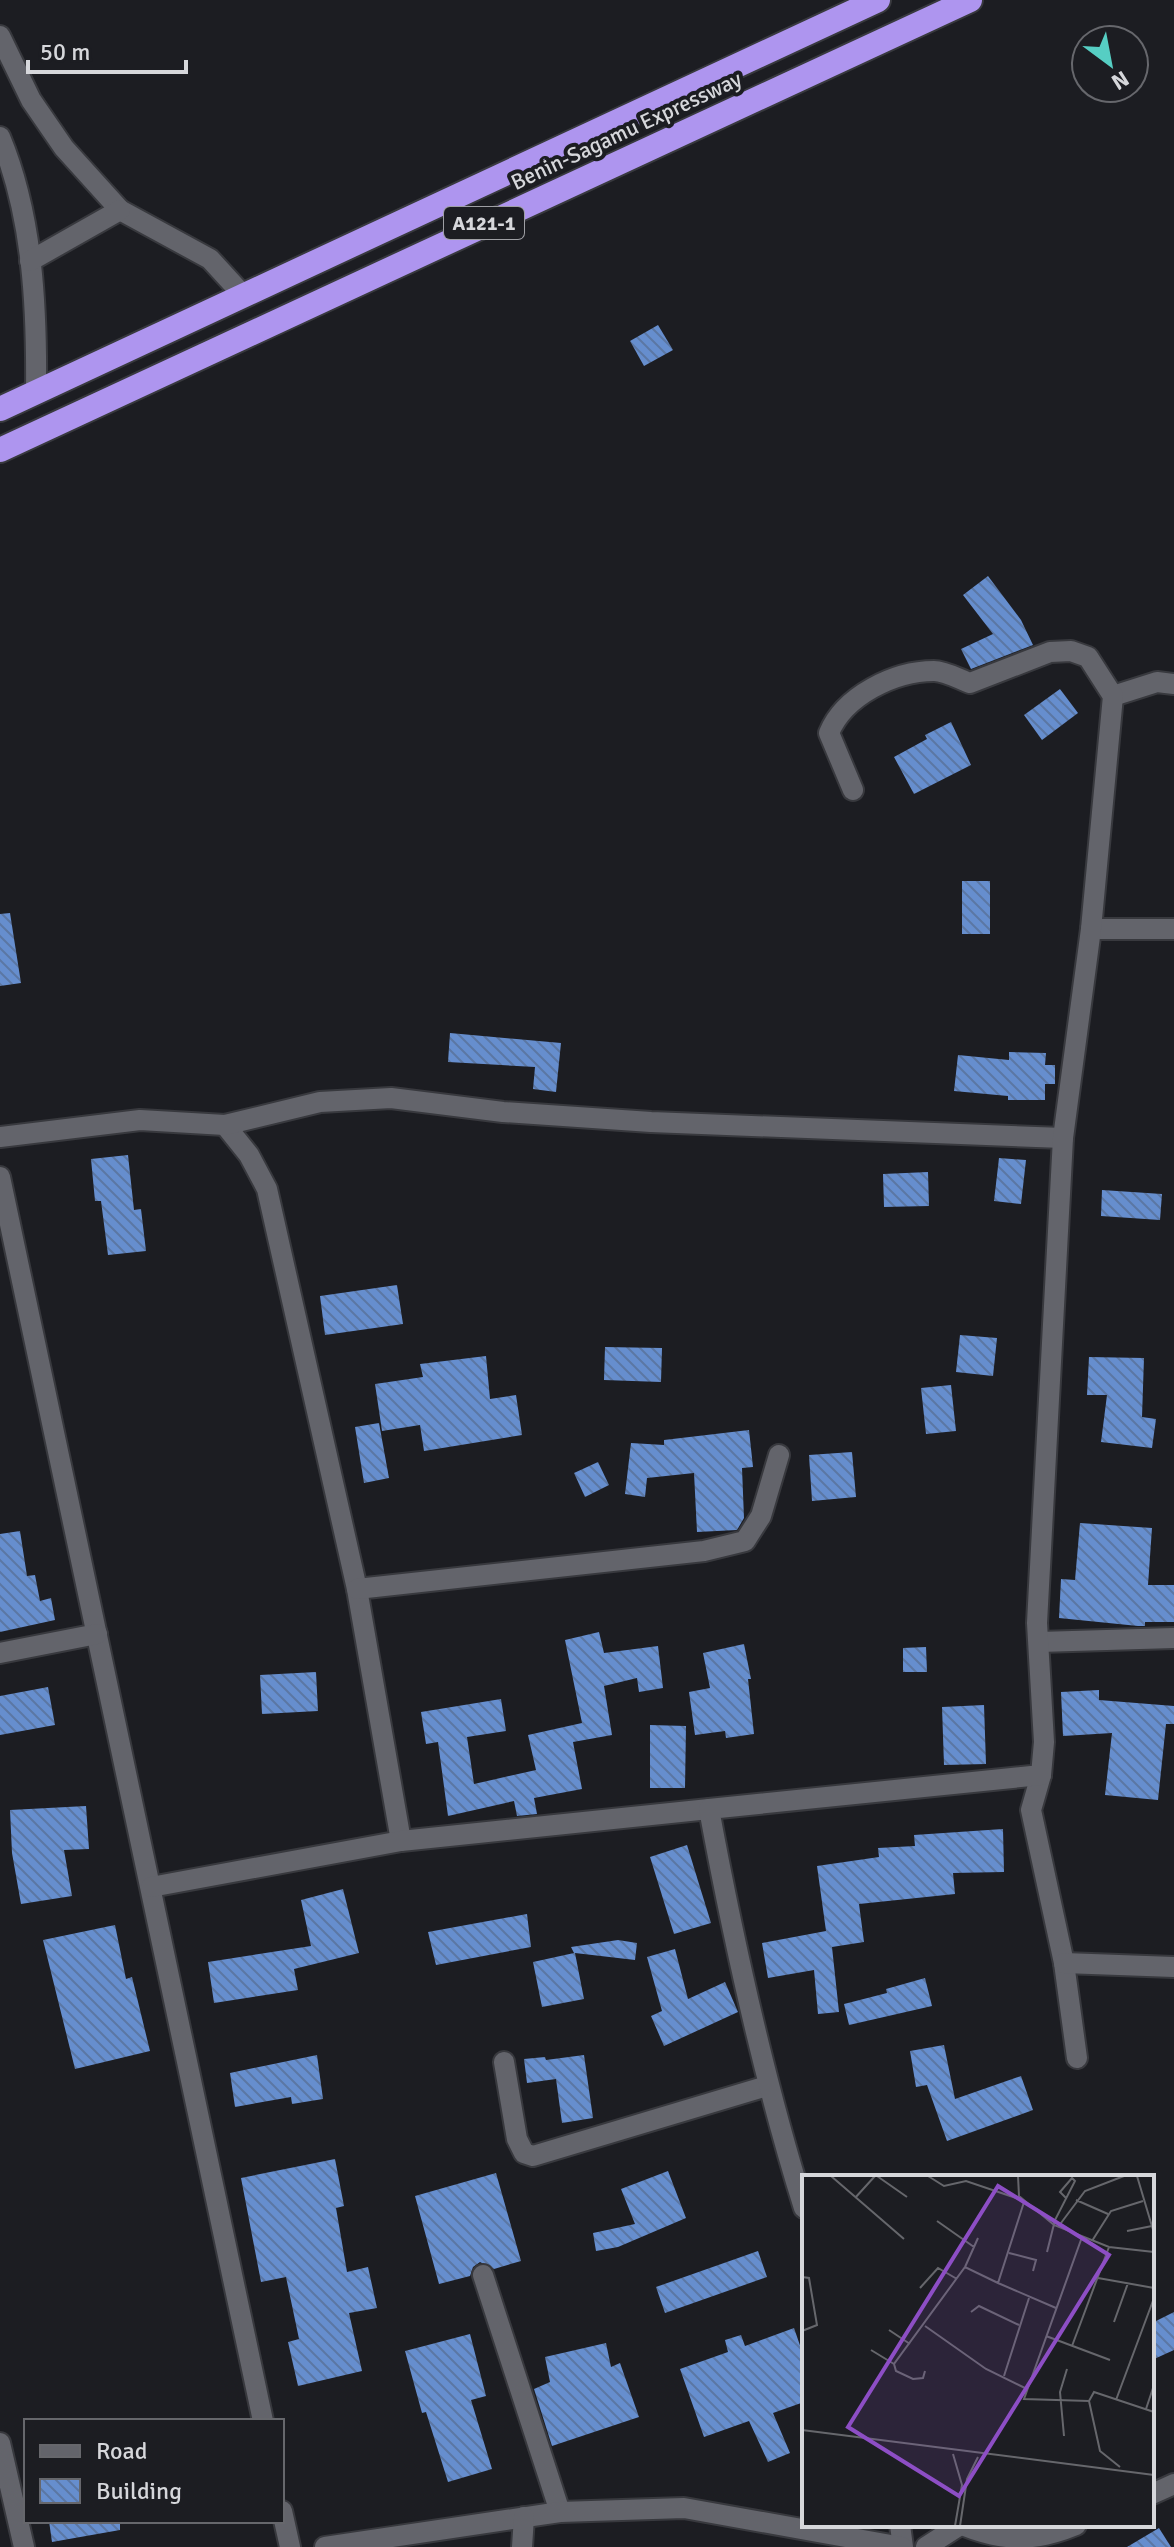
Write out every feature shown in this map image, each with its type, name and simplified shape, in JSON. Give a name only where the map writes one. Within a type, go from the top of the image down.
[{"type":"highway","name":"Benin-Sagamu Expressway","points":[[0,409],[878,0]]},
{"type":"highway","name":"Benin-Sagamu Expressway","points":[[0,450],[970,0]]},
{"type":"street","points":[[0,36],[31,100],[64,148],[120,210],[210,259],[242,294]]},
{"type":"street","points":[[0,137],[13,169],[30,261],[37,329],[36,393]]},
{"type":"street","points":[[30,261],[120,210]]},
{"type":"street","points":[[853,790],[829,733],[836,716],[899,674],[937,671],[970,683],[1050,652],[1071,651],[1088,657],[1113,696],[1091,929],[1063,1138],[1037,1623],[1044,1742],[1041,1775],[1031,1810],[1064,1963],[1077,2058]]},
{"type":"street","points":[[1113,696],[1157,682],[1174,684]]},
{"type":"street","points":[[1091,929],[1174,929]]},
{"type":"street","points":[[0,1137],[140,1120],[225,1125],[320,1102],[391,1098],[503,1112],[651,1122],[1063,1138]]},
{"type":"street","points":[[225,1125],[249,1155],[267,1189],[357,1589],[401,1841]]},
{"type":"street","points":[[0,1177],[263,2419]]},
{"type":"street","points":[[357,1589],[704,1551],[745,1541],[761,1516],[779,1455]]},
{"type":"street","points":[[0,1653],[97,1634]]},
{"type":"street","points":[[1039,1642],[1174,1638]]},
{"type":"street","points":[[151,1887],[401,1841],[1041,1775]]},
{"type":"street","points":[[709,1809],[736,1957],[767,2086],[802,2201]]},
{"type":"street","points":[[1064,1963],[1174,1967]]},
{"type":"street","points":[[504,2062],[517,2139],[524,2153],[533,2156],[767,2086]]},
{"type":"street","points":[[483,2275],[560,2512]]},
{"type":"street","points":[[0,2443],[24,2547]]},
{"type":"street","points":[[1154,2493],[1174,2484]]},
{"type":"street","points":[[325,2547],[560,2512],[684,2508],[902,2547],[900,2527]]},
{"type":"street","points":[[522,2547],[524,2517]]},
{"type":"street","points":[[284,2520],[290,2547]]},
{"type":"street","points":[[926,2547],[958,2527]]},
{"type":"street","points":[[966,2527],[986,2535],[1019,2540],[1068,2527]]},
{"type":"building","points":[[658,325],[673,350],[644,366],[630,341]]},
{"type":"building","points":[[988,576],[1021,620],[1033,645],[971,669],[961,649],[993,634],[963,595]]},
{"type":"building","points":[[1060,689],[1078,713],[1042,740],[1024,715]]},
{"type":"building","points":[[951,722],[971,765],[914,794],[894,757],[927,739],[925,735]]},
{"type":"building","points":[[962,881],[990,881],[990,934],[962,934]]},
{"type":"building","points":[[10,913],[21,983],[0,986],[0,914]]},
{"type":"building","points":[[450,1033],[561,1043],[556,1092],[533,1089],[535,1067],[448,1062]]},
{"type":"building","points":[[1009,1052],[1046,1053],[1045,1065],[1055,1065],[1055,1084],[1045,1084],[1045,1100],[1008,1100],[1008,1096],[954,1091],[958,1055],[1009,1060]]},
{"type":"building","points":[[128,1155],[134,1210],[141,1209],[146,1251],[108,1255],[101,1201],[95,1201],[91,1159]]},
{"type":"building","points":[[999,1158],[1026,1160],[1021,1204],[994,1201]]},
{"type":"building","points":[[928,1172],[929,1206],[884,1207],[883,1174]]},
{"type":"building","points":[[1102,1190],[1162,1194],[1160,1220],[1101,1216]]},
{"type":"building","points":[[397,1285],[403,1324],[325,1335],[320,1296]]},
{"type":"building","points":[[960,1335],[997,1338],[993,1376],[956,1372]]},
{"type":"building","points":[[605,1347],[662,1348],[661,1382],[604,1380]]},
{"type":"building","points":[[486,1356],[490,1399],[516,1395],[522,1435],[424,1451],[420,1425],[382,1431],[375,1384],[423,1377],[420,1364]]},
{"type":"building","points":[[1089,1357],[1144,1358],[1142,1417],[1156,1419],[1152,1448],[1101,1442],[1107,1395],[1087,1395]]},
{"type":"building","points":[[951,1385],[956,1431],[926,1434],[921,1388]]},
{"type":"building","points":[[379,1423],[389,1478],[364,1483],[355,1427]]},
{"type":"building","points":[[749,1430],[753,1467],[742,1468],[744,1518],[737,1530],[697,1532],[694,1473],[647,1478],[645,1497],[625,1494],[631,1443],[664,1445],[664,1440]]},
{"type":"building","points":[[852,1452],[856,1497],[812,1501],[809,1455]]},
{"type":"building","points":[[598,1462],[609,1485],[585,1497],[574,1473]]},
{"type":"building","points":[[1080,1523],[1152,1528],[1148,1585],[1174,1585],[1174,1622],[1145,1622],[1145,1626],[1138,1626],[1059,1618],[1061,1579],[1075,1580]]},
{"type":"building","points":[[20,1531],[27,1576],[35,1575],[40,1601],[51,1598],[55,1620],[0,1632],[0,1534]]},
{"type":"building","points":[[599,1632],[604,1653],[658,1646],[663,1688],[639,1692],[637,1678],[604,1686],[612,1735],[573,1742],[582,1789],[534,1798],[537,1814],[517,1816],[514,1801],[448,1816],[438,1742],[426,1744],[421,1712],[501,1699],[506,1731],[467,1737],[474,1784],[536,1770],[528,1735],[582,1723],[565,1640]]},
{"type":"building","points":[[744,1644],[751,1679],[748,1679],[754,1734],[726,1738],[725,1731],[695,1735],[689,1692],[710,1688],[703,1653]]},
{"type":"building","points":[[926,1647],[927,1672],[903,1672],[903,1648]]},
{"type":"building","points":[[316,1672],[318,1711],[262,1714],[260,1675]]},
{"type":"building","points":[[48,1687],[55,1725],[0,1735],[0,1696]]},
{"type":"building","points":[[1099,1690],[1099,1700],[1174,1706],[1174,1724],[1166,1724],[1158,1800],[1105,1795],[1112,1733],[1063,1736],[1061,1692]]},
{"type":"building","points":[[984,1705],[986,1764],[944,1765],[942,1707]]},
{"type":"building","points":[[650,1725],[686,1726],[685,1788],[650,1788]]},
{"type":"building","points":[[86,1806],[89,1849],[64,1850],[72,1896],[21,1904],[12,1853],[10,1810]]},
{"type":"building","points":[[1003,1829],[1004,1872],[953,1873],[955,1894],[859,1904],[864,1942],[832,1947],[839,2012],[818,2014],[814,1970],[768,1978],[762,1943],[826,1931],[817,1866],[879,1857],[878,1848],[915,1846],[914,1835]]},
{"type":"building","points":[[687,1845],[711,1923],[674,1934],[650,1857]]},
{"type":"building","points":[[343,1889],[359,1953],[294,1969],[298,1990],[214,2003],[208,1962],[311,1946],[301,1900]]},
{"type":"building","points":[[527,1914],[531,1947],[436,1965],[428,1932]]},
{"type":"building","points":[[115,1925],[126,1979],[132,1977],[150,2051],[75,2069],[43,1940]]},
{"type":"building","points":[[618,1940],[637,1943],[635,1960],[575,1953],[584,1999],[542,2007],[533,1962],[574,1953],[571,1947]]},
{"type":"building","points":[[675,1949],[688,1999],[725,1982],[738,2012],[664,2046],[651,2016],[662,2011],[647,1957]]},
{"type":"building","points":[[925,1978],[932,2006],[849,2025],[844,2004],[887,1993],[886,1989]]},
{"type":"building","points":[[944,2045],[955,2099],[1021,2076],[1033,2110],[947,2141],[927,2085],[916,2087],[910,2051]]},
{"type":"building","points":[[317,2055],[323,2099],[292,2104],[291,2097],[235,2107],[230,2073]]},
{"type":"building","points":[[584,2055],[593,2118],[562,2123],[556,2079],[527,2083],[524,2059],[545,2057],[546,2060]]},
{"type":"building","points":[[335,2159],[344,2206],[336,2208],[347,2272],[368,2267],[377,2308],[349,2313],[362,2371],[298,2386],[288,2342],[299,2339],[286,2277],[261,2282],[241,2178]]},
{"type":"building","points":[[668,2171],[686,2218],[618,2247],[596,2251],[593,2233],[635,2224],[621,2189]]},
{"type":"building","points":[[496,2173],[521,2261],[494,2269],[480,2262],[473,2267],[470,2276],[439,2284],[415,2196]]},
{"type":"building","points":[[758,2251],[767,2277],[665,2313],[656,2287]]},
{"type":"building","points":[[1174,2312],[1174,2350],[1154,2359],[1154,2322]]},
{"type":"building","points":[[794,2328],[802,2351],[802,2403],[773,2413],[790,2453],[768,2462],[749,2421],[704,2437],[680,2369],[728,2352],[725,2340],[741,2335],[745,2346]]},
{"type":"building","points":[[470,2334],[486,2396],[471,2400],[492,2469],[448,2482],[426,2412],[422,2413],[405,2351]]},
{"type":"building","points":[[606,2343],[611,2367],[620,2363],[639,2417],[552,2446],[534,2389],[550,2382],[545,2357]]},
{"type":"building","points":[[49,2523],[120,2523],[120,2530],[52,2542]]},
{"type":"building","points":[[1159,2528],[1171,2547],[1127,2547]]}]
